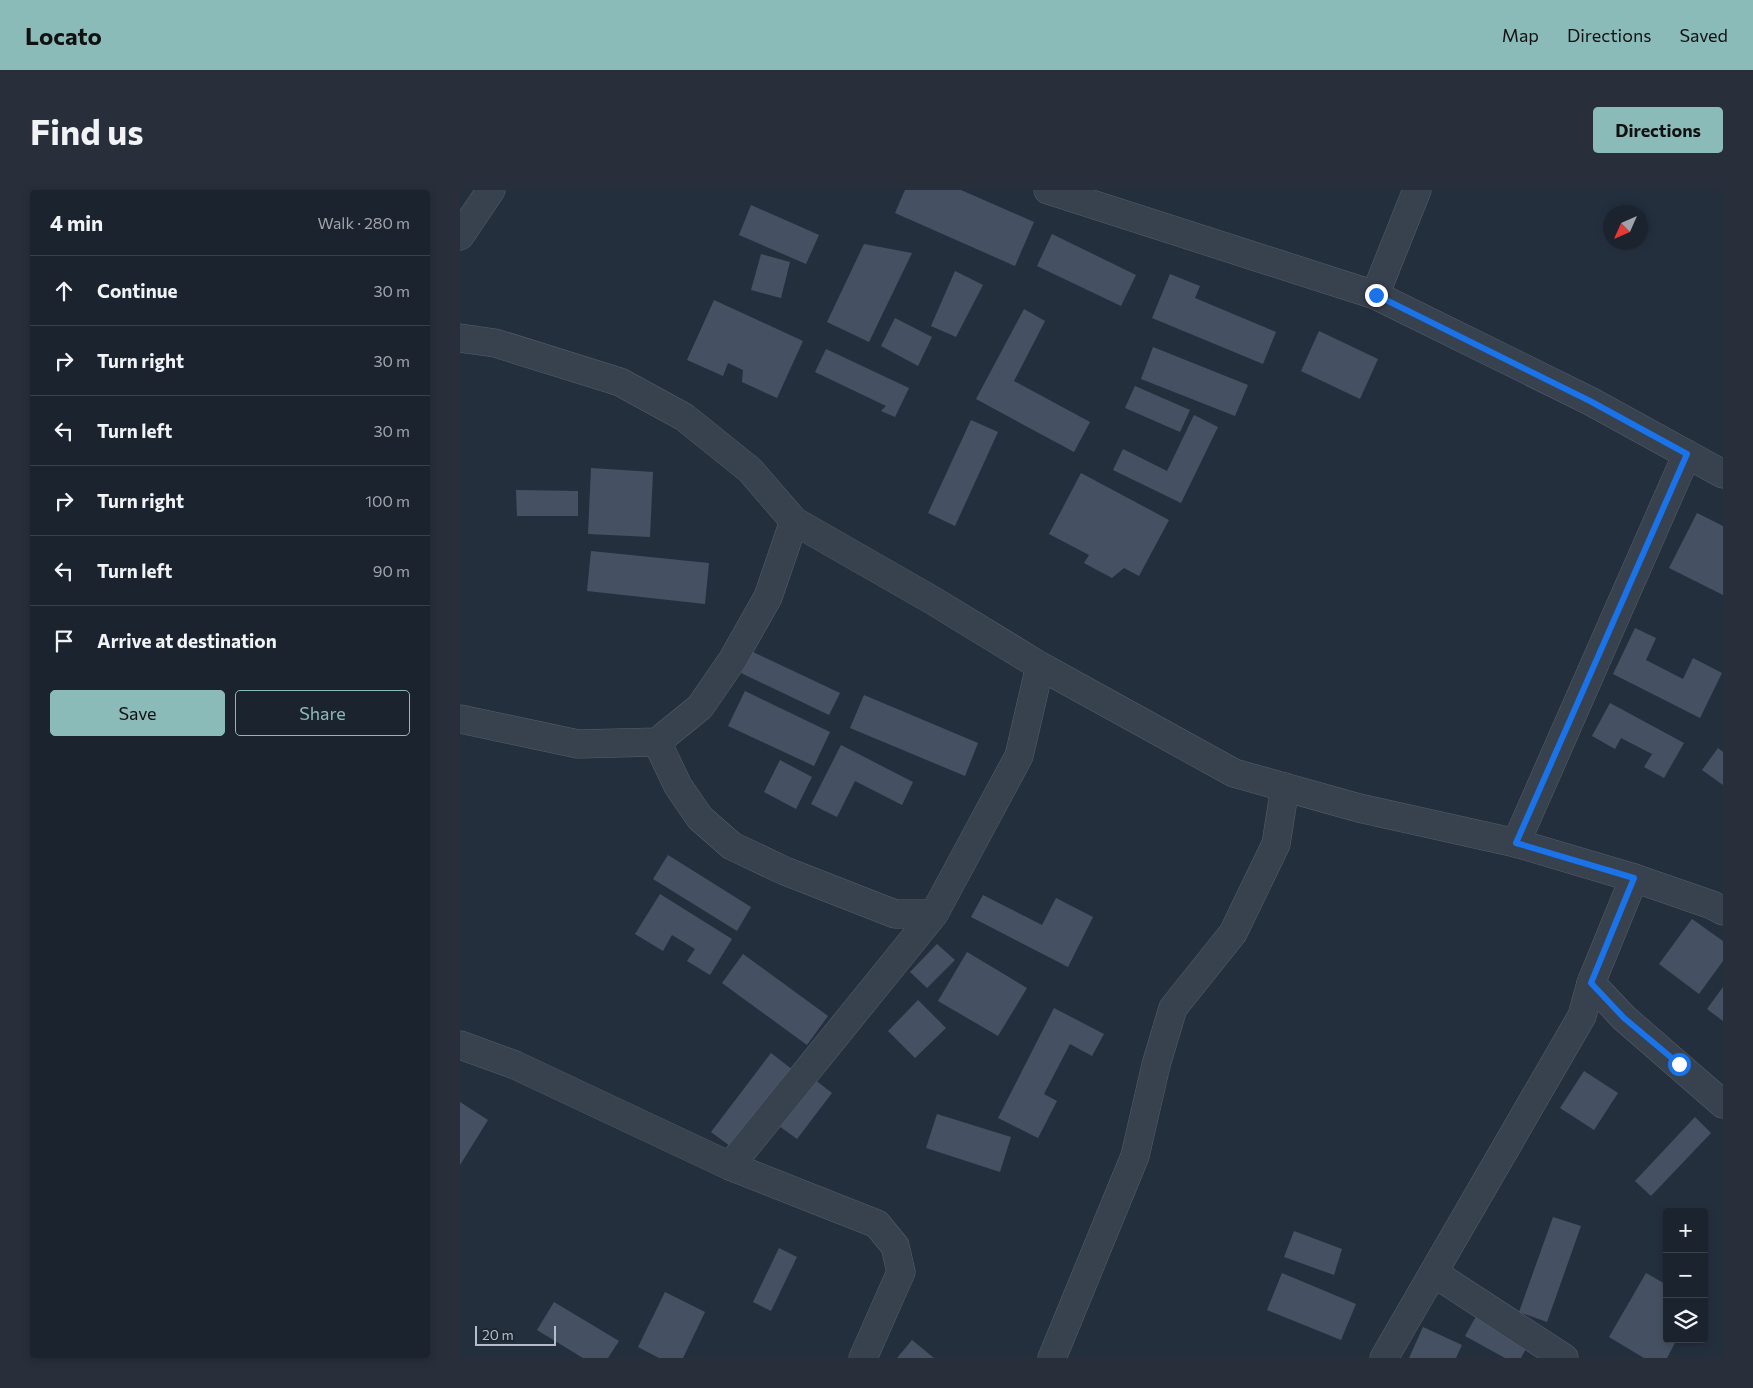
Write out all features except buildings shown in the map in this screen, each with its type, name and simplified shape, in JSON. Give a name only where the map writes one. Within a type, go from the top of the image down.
[{"type":"street","points":[[460,236],[492,190]]},
{"type":"street","points":[[1048,190],[1376,295],[1590,401],[1723,474]]},
{"type":"street","points":[[1376,295],[1417,190]]},
{"type":"street","points":[[460,338],[495,343],[620,382],[684,417],[750,470],[794,521],[932,600],[1040,666],[1234,773],[1359,808],[1516,843],[1634,878],[1712,905],[1723,911]]},
{"type":"street","points":[[1516,843],[1687,454]]},
{"type":"street","points":[[460,719],[578,744],[657,742],[700,707],[733,659],[768,598],[794,521]]},
{"type":"street","points":[[730,1166],[934,914],[1019,756],[1040,666]]},
{"type":"street","points":[[657,742],[678,786],[700,818],[732,846],[785,870],[895,914],[934,914]]},
{"type":"street","points":[[1052,1358],[1135,1156],[1156,1065],[1173,1008],[1233,933],[1276,844],[1285,787]]},
{"type":"street","points":[[1384,1358],[1582,1016],[1591,983],[1634,878]]},
{"type":"street","points":[[1591,983],[1624,1018],[1723,1104]]},
{"type":"street","points":[[460,1046],[515,1065],[730,1166],[877,1224],[895,1246],[901,1272],[863,1358]]},
{"type":"street","points":[[1434,1273],[1564,1358]]},
{"type":"route","points":[[1376,295],[1590,401],[1687,454],[1516,843],[1634,878],[1591,983],[1624,1018],[1679,1064]]}]
